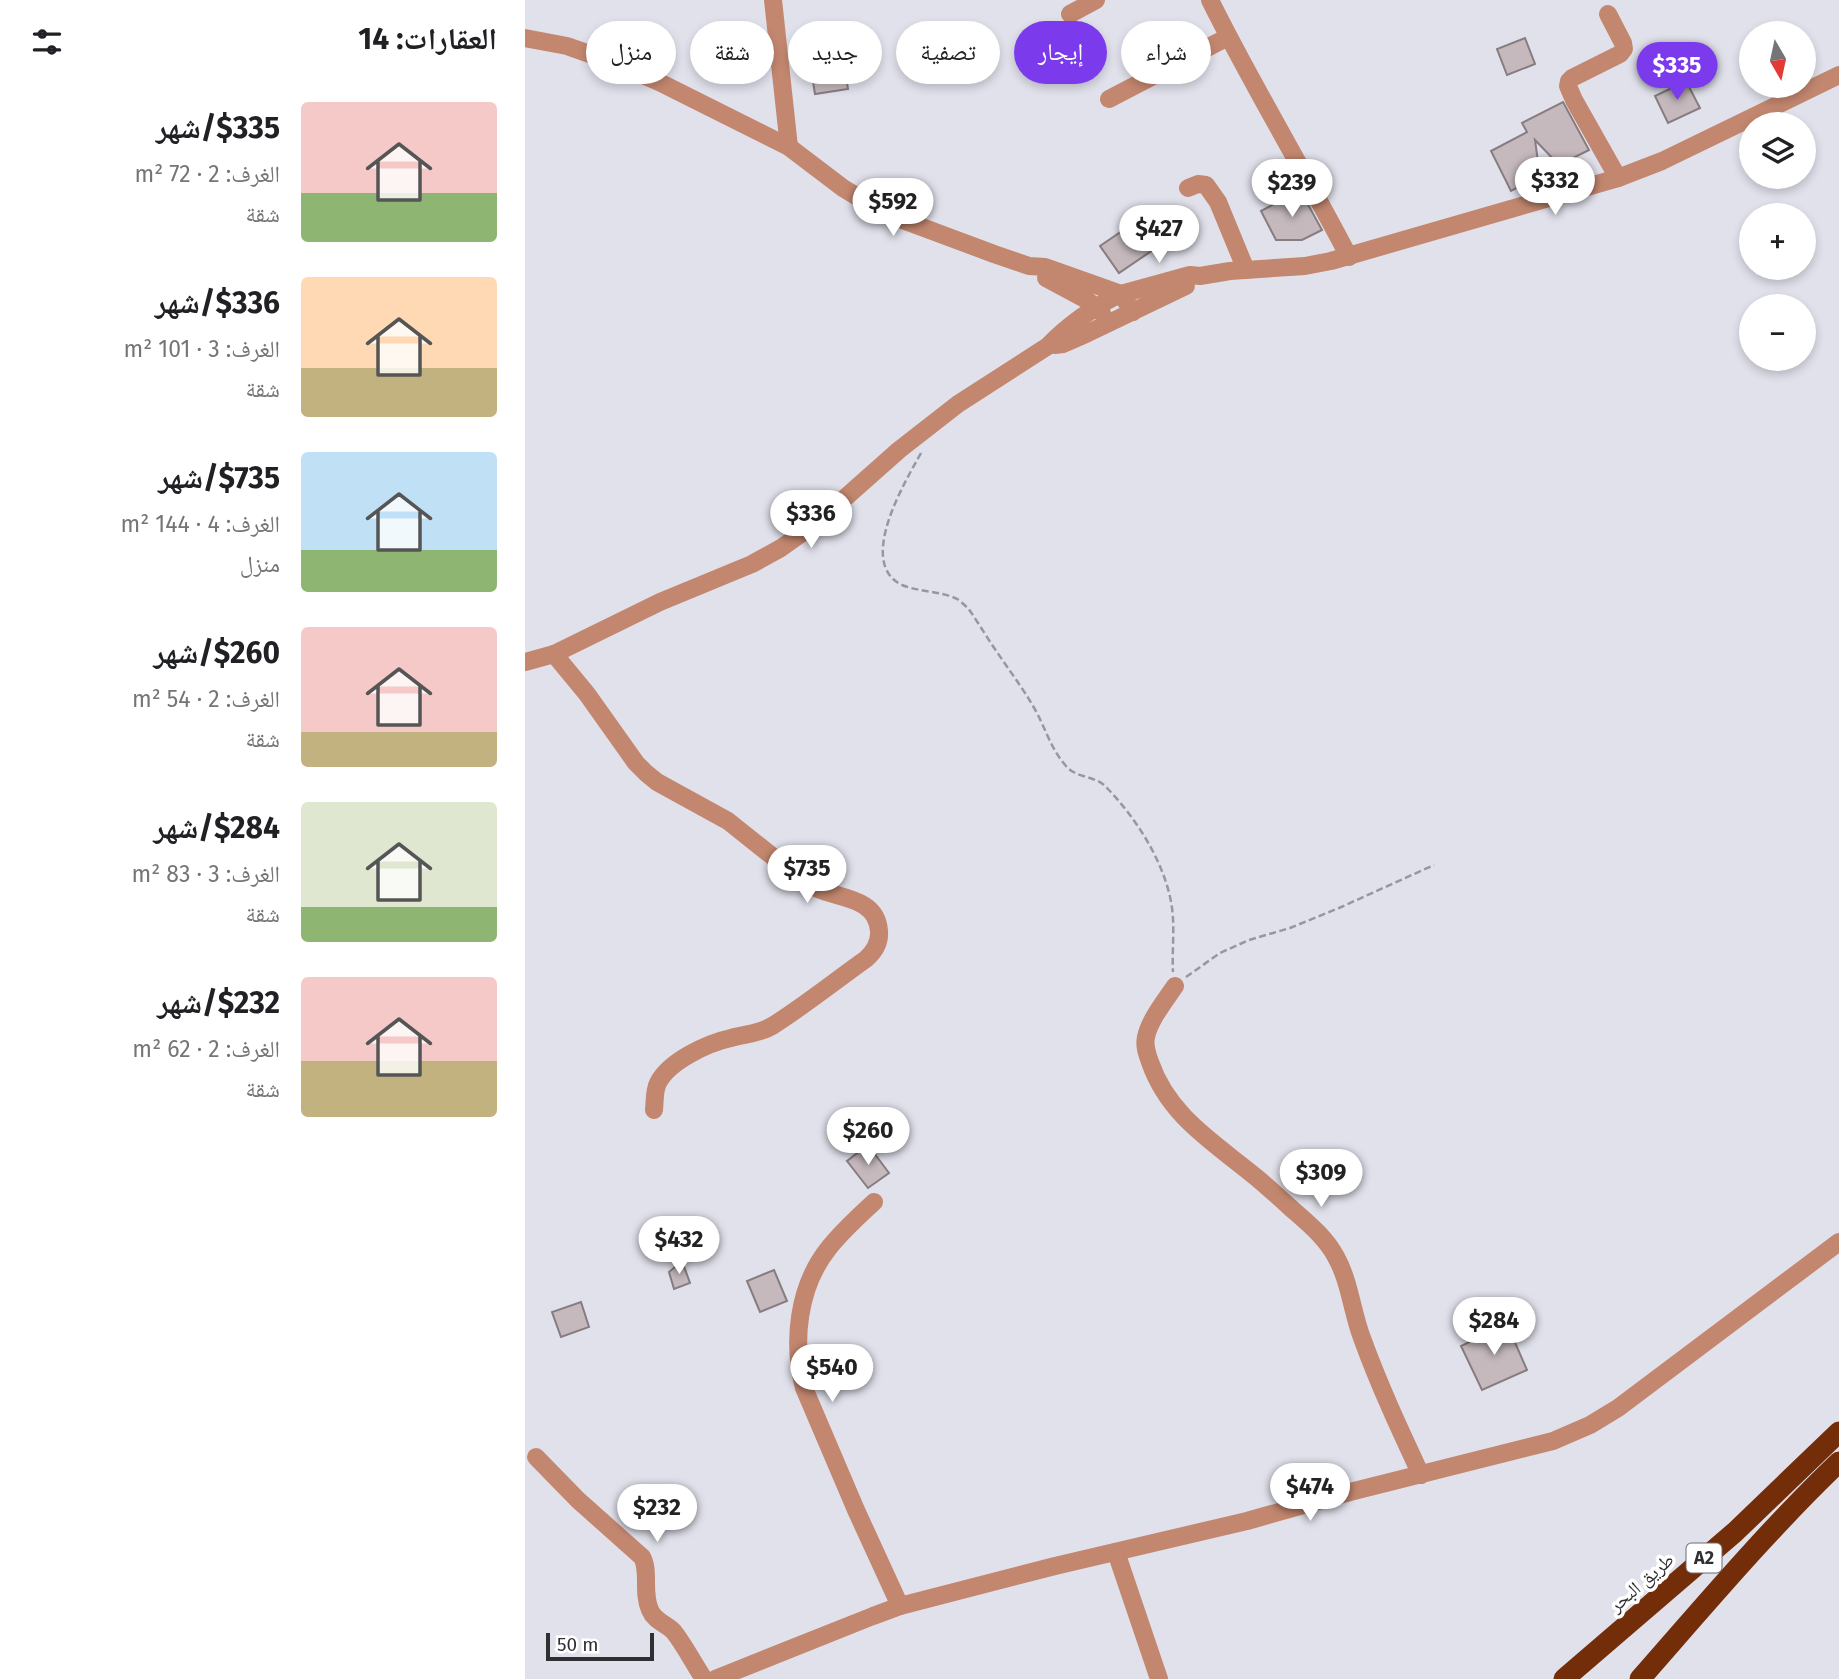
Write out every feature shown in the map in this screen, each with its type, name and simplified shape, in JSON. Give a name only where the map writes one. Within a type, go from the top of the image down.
[{"type":"highway","name":"طريق البحر","points":[[1564,1679],[1735,1532],[1839,1432]]},
{"type":"highway","name":"A2","points":[[1640,1679],[1764,1539],[1839,1462]]},
{"type":"street","points":[[773,0],[789,147]]},
{"type":"street","points":[[1070,14],[1096,0]]},
{"type":"street","points":[[1210,0],[1349,257]]},
{"type":"street","points":[[1608,13],[1623,43],[1623,49],[1620,54],[1572,78],[1568,86],[1618,178]]},
{"type":"street","points":[[1109,99],[1228,37]]},
{"type":"street","points":[[525,38],[567,46],[659,82],[789,147],[843,188],[884,213],[1029,266],[1045,267],[1121,294],[1133,312]]},
{"type":"street","points":[[525,662],[554,654],[660,602],[752,564],[781,548],[819,521],[899,450],[958,404],[1048,346],[1058,335],[1096,307],[1121,294],[1191,275],[1305,266],[1349,257],[1618,178],[1662,161],[1839,75]]},
{"type":"street","points":[[1188,188],[1198,184],[1206,186],[1212,192],[1246,270]]},
{"type":"street","points":[[1029,266],[1096,307],[1111,322]]},
{"type":"street","points":[[1048,346],[1063,344],[1133,312],[1193,283],[1200,276]]},
{"type":"street","points":[[554,654],[636,763],[657,782],[728,821],[802,880],[820,890],[863,904],[877,921],[877,944],[866,960],[766,1030],[709,1045],[690,1054],[664,1074],[658,1083],[654,1110]]},
{"type":"street","points":[[1175,986],[1147,1034],[1145,1047],[1154,1074],[1182,1116],[1304,1219],[1337,1258],[1375,1375],[1421,1475]]},
{"type":"street","points":[[874,1202],[828,1249],[816,1267],[802,1306],[798,1355],[804,1388],[900,1606]]},
{"type":"street","points":[[715,1679],[900,1606],[1247,1521],[1553,1441],[1590,1425],[1618,1408],[1839,1242]]},
{"type":"street","points":[[536,1457],[577,1500],[642,1557],[646,1563],[646,1599],[652,1615],[674,1632],[704,1679]]},
{"type":"street","points":[[1116,1552],[1159,1679]]},
{"type":"path","points":[[923,449],[898,496],[887,525],[883,548],[887,570],[892,578],[901,584],[955,598],[968,608],[1030,700],[1050,743],[1067,768],[1105,785],[1137,826],[1164,874],[1169,892],[1173,919],[1175,986]]},
{"type":"path","points":[[1175,986],[1220,953],[1339,908],[1434,865]]},
{"type":"building","points":[[1525,38],[1535,64],[1507,75],[1497,49]]},
{"type":"building","points":[[1686,81],[1700,108],[1668,123],[1655,96]]},
{"type":"building","points":[[813,84],[847,84],[848,89],[815,94]]},
{"type":"building","points":[[1563,102],[1589,150],[1559,165],[1535,140],[1540,176],[1511,191],[1491,151],[1527,132],[1522,123]]},
{"type":"building","points":[[1300,190],[1322,230],[1302,240],[1276,240],[1261,211]]},
{"type":"building","points":[[1150,212],[1169,239],[1119,273],[1100,246]]},
{"type":"building","points":[[868,1145],[889,1173],[868,1188],[847,1161]]},
{"type":"building","points":[[682,1261],[690,1283],[674,1289],[669,1272]]},
{"type":"building","points":[[774,1270],[787,1301],[760,1312],[747,1281]]},
{"type":"building","points":[[581,1302],[589,1327],[561,1337],[552,1312]]},
{"type":"building","points":[[1507,1324],[1527,1370],[1482,1390],[1461,1346]]}]
